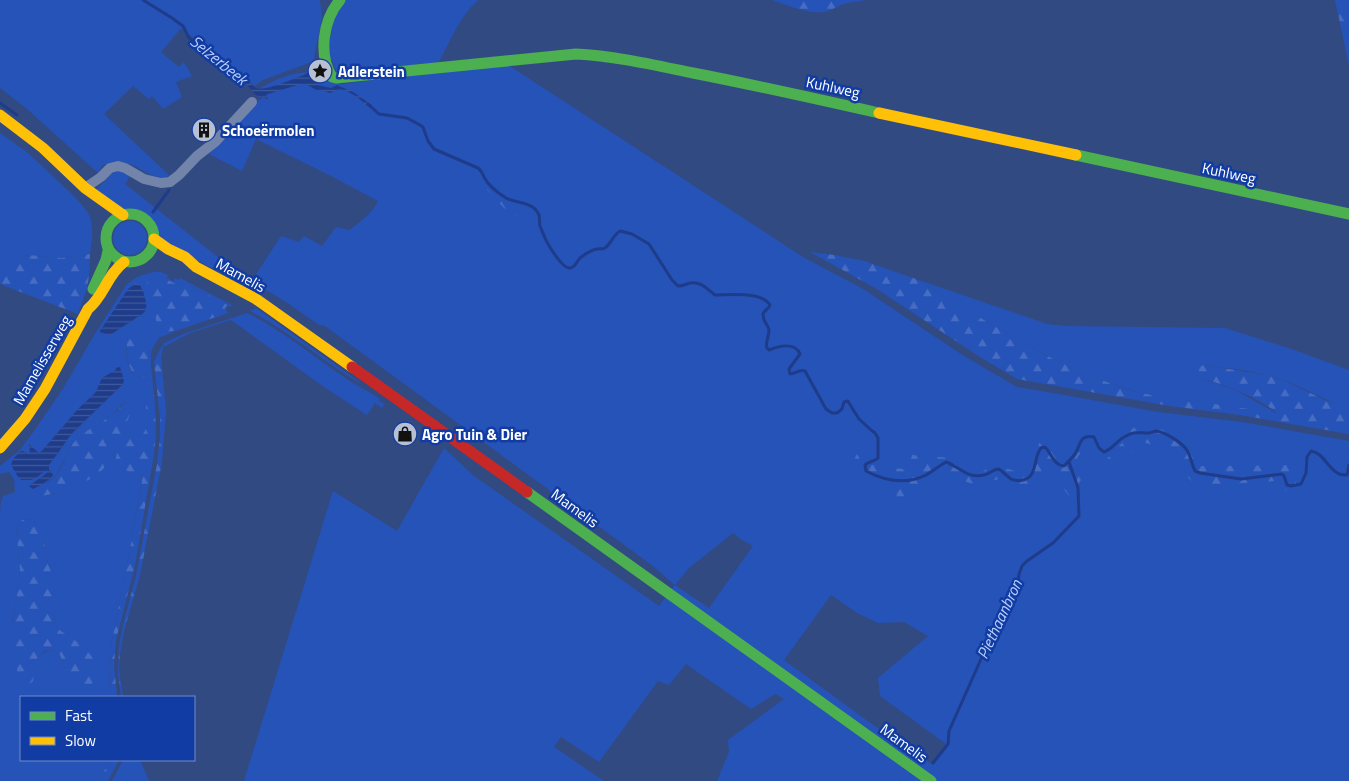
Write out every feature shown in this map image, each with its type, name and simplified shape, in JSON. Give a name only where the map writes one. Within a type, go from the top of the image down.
[{"type":"street","name":"Kuhlweg","points":[[340,0],[333,8],[329,19],[324,50],[330,74],[336,78],[576,54],[597,55],[619,58],[1349,214]]},
{"type":"street","points":[[84,188],[100,178],[110,168],[118,166],[144,179],[161,183],[170,182],[215,142],[252,102]]},
{"type":"street","points":[[0,116],[43,148],[84,188],[88,197],[104,219],[105,240],[108,251],[115,258],[124,262],[136,262],[156,257],[152,248],[154,239],[151,227],[146,220],[135,214],[123,215],[114,220],[104,219]]},
{"type":"street","points":[[84,188],[94,192],[108,206],[123,215]]},
{"type":"street","name":"Mamelis","points":[[154,239],[168,249],[185,257],[196,267],[256,299],[278,314],[931,781]]},
{"type":"street","name":"Mamelisserweg","points":[[88,309],[86,304],[106,260],[108,251]]},
{"type":"street","name":"Mamelis","points":[[156,257],[196,267]]},
{"type":"street","name":"Mamelisserweg","points":[[0,448],[21,424],[44,389],[88,309],[93,306],[112,272],[124,262]]},
{"type":"green space","points":[[0,0],[320,0],[322,18],[312,62],[263,80],[255,86],[181,28],[161,52],[179,67],[184,62],[192,76],[176,82],[182,97],[163,109],[152,96],[149,99],[133,86],[104,114],[170,176],[160,178],[135,166],[119,161],[103,165],[98,173],[27,109],[0,88]]},
{"type":"green space","points":[[346,0],[478,0],[466,13],[451,37],[439,62],[337,73],[328,51],[334,13]]},
{"type":"green space","points":[[773,0],[868,0],[848,3],[828,11],[811,12]]},
{"type":"green space","points":[[1335,0],[1349,0],[1349,65]]},
{"type":"green space","points":[[505,63],[803,257],[863,289],[964,356],[1017,387],[1158,412],[1242,422],[1349,441],[1349,781],[717,781],[729,752],[728,740],[784,699],[775,694],[751,709],[686,664],[669,685],[658,681],[599,762],[561,737],[554,747],[604,781],[244,781],[333,491],[397,531],[444,448],[474,476],[659,606],[675,585],[653,566],[325,326],[319,325],[263,288],[257,293],[166,243],[150,218],[142,213],[116,207],[96,190],[114,171],[121,171],[130,176],[125,184],[223,261],[253,279],[281,236],[299,242],[304,236],[322,246],[336,227],[349,230],[369,214],[378,201],[256,139],[242,171],[209,154],[263,96],[258,90],[264,86],[293,74],[308,72],[342,84]],"holes":[[[733,533],[753,546],[709,608],[675,585],[689,568]],[[831,595],[857,613],[878,623],[904,622],[928,636],[878,678],[880,696],[946,744],[933,765],[869,722],[784,660]]]},
{"type":"green space","points":[[0,133],[28,153],[76,198],[86,210],[92,225],[90,254],[62,258],[29,255],[6,264],[0,270]]},
{"type":"green space","points":[[480,174],[516,209],[534,216],[532,225],[504,208],[481,183]]},
{"type":"green space","points":[[130,221],[137,222],[142,226],[146,231],[146,245],[142,250],[137,254],[130,255],[123,254],[118,250],[114,245],[113,238],[114,231],[118,226],[123,222]]},
{"type":"green space","points":[[810,252],[864,261],[916,279],[1043,354],[1090,376],[1139,393],[1277,413],[1252,397],[1202,378],[1199,375],[1199,368],[1203,365],[1267,375],[1325,400],[1349,408],[1349,434],[1240,415],[1170,406],[1017,379],[877,289]]},
{"type":"green space","points":[[90,254],[87,288],[78,314],[0,284],[0,270],[6,264],[29,255],[62,258]]},
{"type":"green space","points":[[153,272],[161,272],[168,275],[167,278],[173,281],[175,278],[179,280],[180,278],[232,305],[230,307],[227,306],[185,283],[176,284],[158,275],[159,332],[174,331],[229,313],[159,338],[151,352],[151,365],[147,344],[128,336],[126,352],[129,366],[135,376],[147,378],[146,427],[144,432],[136,436],[125,429],[125,401],[114,413],[72,444],[57,474],[35,492],[49,495],[59,493],[95,477],[116,450],[118,450],[129,472],[143,474],[112,641],[110,665],[111,696],[20,696],[20,761],[109,761],[99,781],[0,781],[0,513],[3,496],[15,492],[14,479],[9,472],[0,474],[0,466],[20,450],[37,427],[64,387],[127,284],[137,277]],"holes":[[[141,288],[145,297],[144,313],[110,335],[100,332],[129,289]],[[116,370],[123,384],[69,437],[49,465],[49,470],[53,474],[29,486],[47,473],[47,469],[41,474],[13,459],[22,451],[27,453],[30,453],[29,450],[39,453],[42,451],[78,409],[96,392],[102,378]],[[33,519],[44,537],[45,553],[50,569],[55,622],[58,629],[64,633],[65,669],[60,655],[52,650],[46,652],[36,660],[33,680],[17,679],[17,655],[12,622],[20,570],[16,528],[22,520]]]},
{"type":"green space","points":[[158,275],[176,284],[185,283],[227,305],[225,308],[228,313],[174,331],[159,332],[146,278]]},
{"type":"green space","points":[[916,279],[1047,324],[1066,326],[1225,328],[1349,370],[1349,408],[1333,403],[1278,378],[1203,365],[1202,378],[1237,391],[1278,414],[1139,393],[1090,376],[1043,354]]},
{"type":"green space","points":[[256,308],[365,386],[280,328],[250,311]]},
{"type":"green space","points":[[247,313],[284,335],[385,404],[382,408],[375,403],[367,415],[324,387],[231,320],[190,333],[164,347],[164,343],[183,334]]},
{"type":"green space","points":[[131,333],[137,333],[144,338],[147,344],[155,406],[156,437],[135,565],[116,640],[114,665],[117,696],[111,696],[110,665],[112,641],[143,475],[129,472],[114,464],[118,451],[116,450],[104,468],[95,477],[59,493],[40,496],[34,495],[34,493],[58,473],[76,440],[115,413],[125,401],[130,401],[133,407],[125,429],[136,436],[144,432],[146,427],[147,378],[135,376],[132,371],[128,362],[128,336]]},
{"type":"green space","points":[[164,343],[161,358],[166,411],[162,462],[140,575],[124,631],[119,670],[123,696],[121,696],[118,672],[119,647],[136,576],[160,438],[160,418],[154,362]]},
{"type":"green space","points":[[1142,424],[1185,437],[1198,459],[1189,463],[1172,451],[1143,442],[1123,463],[1108,468],[1106,460],[1122,443],[1125,432]]},
{"type":"green space","points":[[1087,429],[1094,433],[1077,458],[1087,472],[1069,496],[1051,473],[1041,476],[1024,493],[1013,475],[977,485],[939,474],[922,490],[913,484],[899,507],[892,472],[876,482],[858,468],[848,437],[863,465],[878,465],[908,470],[912,455],[952,458],[979,474],[994,464],[1026,475],[1040,442],[1062,458],[1067,456]]},
{"type":"green space","points":[[1287,465],[1299,489],[1291,495],[1275,481],[1197,486],[1184,474],[1202,466]]},
{"type":"green space","points":[[33,519],[44,537],[45,553],[53,579],[55,622],[58,629],[83,646],[93,658],[95,668],[94,681],[87,690],[79,693],[65,669],[60,655],[52,650],[44,651],[38,657],[33,681],[26,687],[17,679],[17,655],[10,633],[20,570],[16,528],[22,520]]},
{"type":"green space","points":[[109,761],[118,761],[108,781],[99,781]]},
{"type":"green space","points":[[122,761],[140,761],[149,781],[112,781]]},
{"type":"shaded area","points":[[239,72],[254,87],[260,89],[280,84],[309,72],[314,72],[318,85],[331,88],[337,85],[353,92],[372,105],[370,108],[345,91],[337,90],[330,93],[316,90],[306,84],[268,94],[266,95],[267,99],[263,97],[261,99],[237,74]]},
{"type":"shaded area","points":[[135,284],[139,284],[142,290],[146,300],[146,310],[110,335],[100,332],[128,289]]},
{"type":"shaded area","points":[[120,367],[124,380],[123,384],[72,433],[49,465],[49,470],[53,475],[33,489],[29,486],[47,473],[47,470],[34,479],[21,480],[11,465],[13,459],[22,451],[30,453],[29,444],[39,453],[42,451],[78,409],[96,392],[102,378]]},
{"type":"waterway","name":"Selzerbeek","points":[[143,0],[183,26],[189,38],[241,75]]},
{"type":"waterway","points":[[0,103],[17,115]]},
{"type":"waterway","name":"Selzerbeek","points":[[368,104],[379,114],[407,118],[420,125],[423,127],[428,141],[434,149],[478,168],[493,189],[506,198],[533,207],[539,215],[540,226],[548,244],[567,267],[573,267],[588,252],[605,248],[620,231],[632,234],[649,244],[672,280],[678,286],[697,283],[715,295],[745,295],[766,301],[770,305],[763,314],[769,330],[767,348],[769,350],[777,347],[791,346],[798,350],[800,354],[789,369],[790,374],[805,371],[826,409],[832,413],[837,413],[842,409],[844,402],[848,401],[859,419],[878,438],[878,458],[865,465],[866,471],[881,477],[903,481],[911,480],[926,475],[946,462],[968,474],[978,476],[999,469],[1011,479],[1021,480],[1031,475],[1041,448],[1045,447],[1057,464],[1064,466],[1075,454],[1081,441],[1086,437],[1094,437],[1099,448],[1104,452],[1129,434],[1156,431],[1169,436],[1183,445],[1188,452],[1195,471],[1200,473],[1241,479],[1282,474],[1287,485],[1291,486],[1301,484],[1306,473],[1307,457],[1311,451],[1321,456],[1332,469],[1341,475],[1347,475],[1349,465]]},
{"type":"waterway","points":[[153,212],[169,190]]},
{"type":"waterway","name":"Piethaanbron","points":[[933,763],[948,744],[949,731],[1006,603],[1018,583],[1022,566],[1053,543],[1079,516],[1078,488],[1069,462]]},
{"type":"traffic: fast","points":[[340,0],[330,17],[324,37],[325,58],[332,77],[336,78],[576,54],[649,64],[879,113]]},
{"type":"traffic: fast","points":[[1076,155],[1349,214]]},
{"type":"traffic: fast","points":[[125,214],[135,214],[144,218],[150,224],[153,229],[154,238],[153,247],[144,258],[135,262],[125,262],[116,258],[110,252],[106,243],[106,233],[110,224],[116,218],[125,214]]},
{"type":"traffic: fast","points":[[93,289],[108,251]]},
{"type":"traffic: fast","points":[[527,492],[931,781]]},
{"type":"traffic: slow","points":[[879,113],[1076,155]]},
{"type":"traffic: slow","points":[[0,115],[43,148],[85,188],[123,215]]},
{"type":"traffic: slow","points":[[154,239],[168,249],[185,257],[196,267],[256,299],[352,367]]},
{"type":"traffic: slow","points":[[0,448],[25,419],[45,389],[88,309],[98,298],[113,273],[124,262]]},
{"type":"traffic: jam","points":[[352,367],[527,492]]},
{"type":"place","name":"Adlerstein","points":[[320,71]]},
{"type":"place","name":"Schoeërmolen","points":[[204,130]]},
{"type":"place","name":"Agro Tuin & Dier","points":[[405,434]]}]
